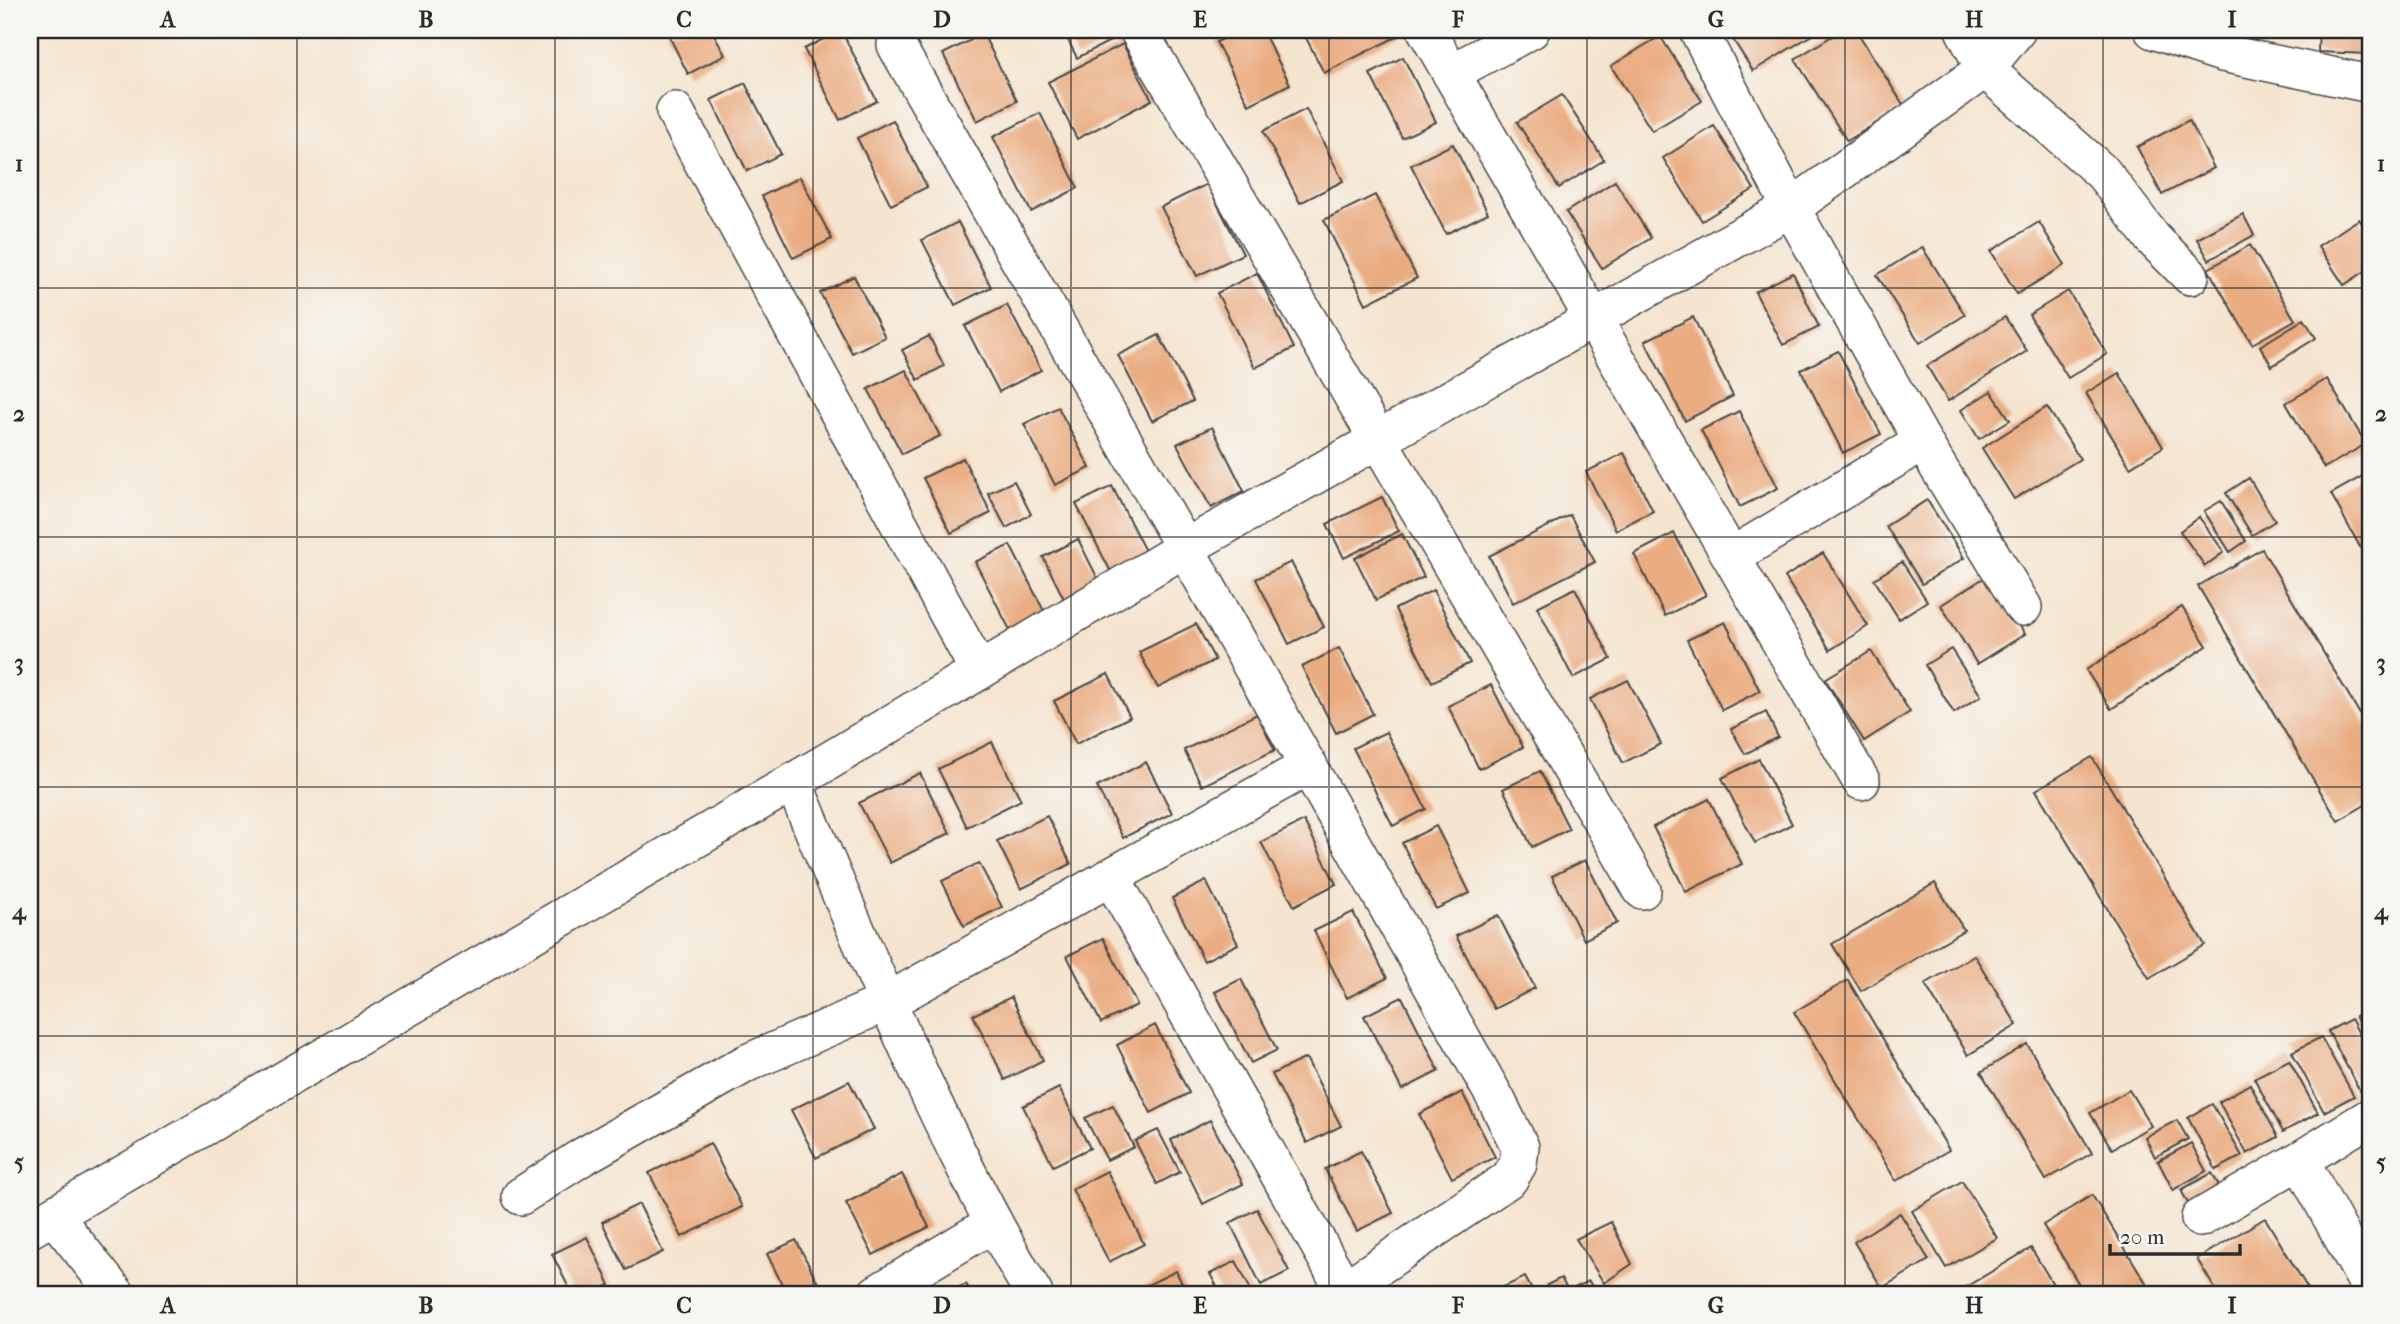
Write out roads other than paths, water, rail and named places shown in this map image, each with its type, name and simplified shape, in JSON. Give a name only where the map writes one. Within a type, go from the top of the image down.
[{"type":"street","points":[[1138,30],[1642,890]]},
{"type":"street","points":[[1426,30],[1861,781]]},
{"type":"street","points":[[1451,73],[1531,30]]},
{"type":"street","points":[[1698,30],[1791,208],[1923,442],[2023,607]]},
{"type":"street","points":[[1964,30],[1986,69],[2104,173],[2153,239],[2190,276]]},
{"type":"street","points":[[116,1294],[42,1222],[793,782],[1185,548],[1791,208],[1986,69],[2017,30]]},
{"type":"street","points":[[2153,30],[2222,54],[2370,84]]},
{"type":"street","points":[[896,45],[1185,548],[1496,1099],[1520,1147],[1518,1164],[1509,1179],[1342,1293],[1111,877]]},
{"type":"street","points":[[675,111],[979,671]]},
{"type":"street","points":[[1732,556],[1923,442]]},
{"type":"street","points":[[521,1196],[582,1157],[747,1063],[887,1002],[1309,766]]},
{"type":"street","points":[[793,782],[887,1002],[992,1223],[1034,1294]]},
{"type":"street","points":[[2200,1218],[2370,1117]]},
{"type":"street","points":[[2300,1160],[2370,1288]]},
{"type":"street","points":[[876,1294],[992,1223]]}]
